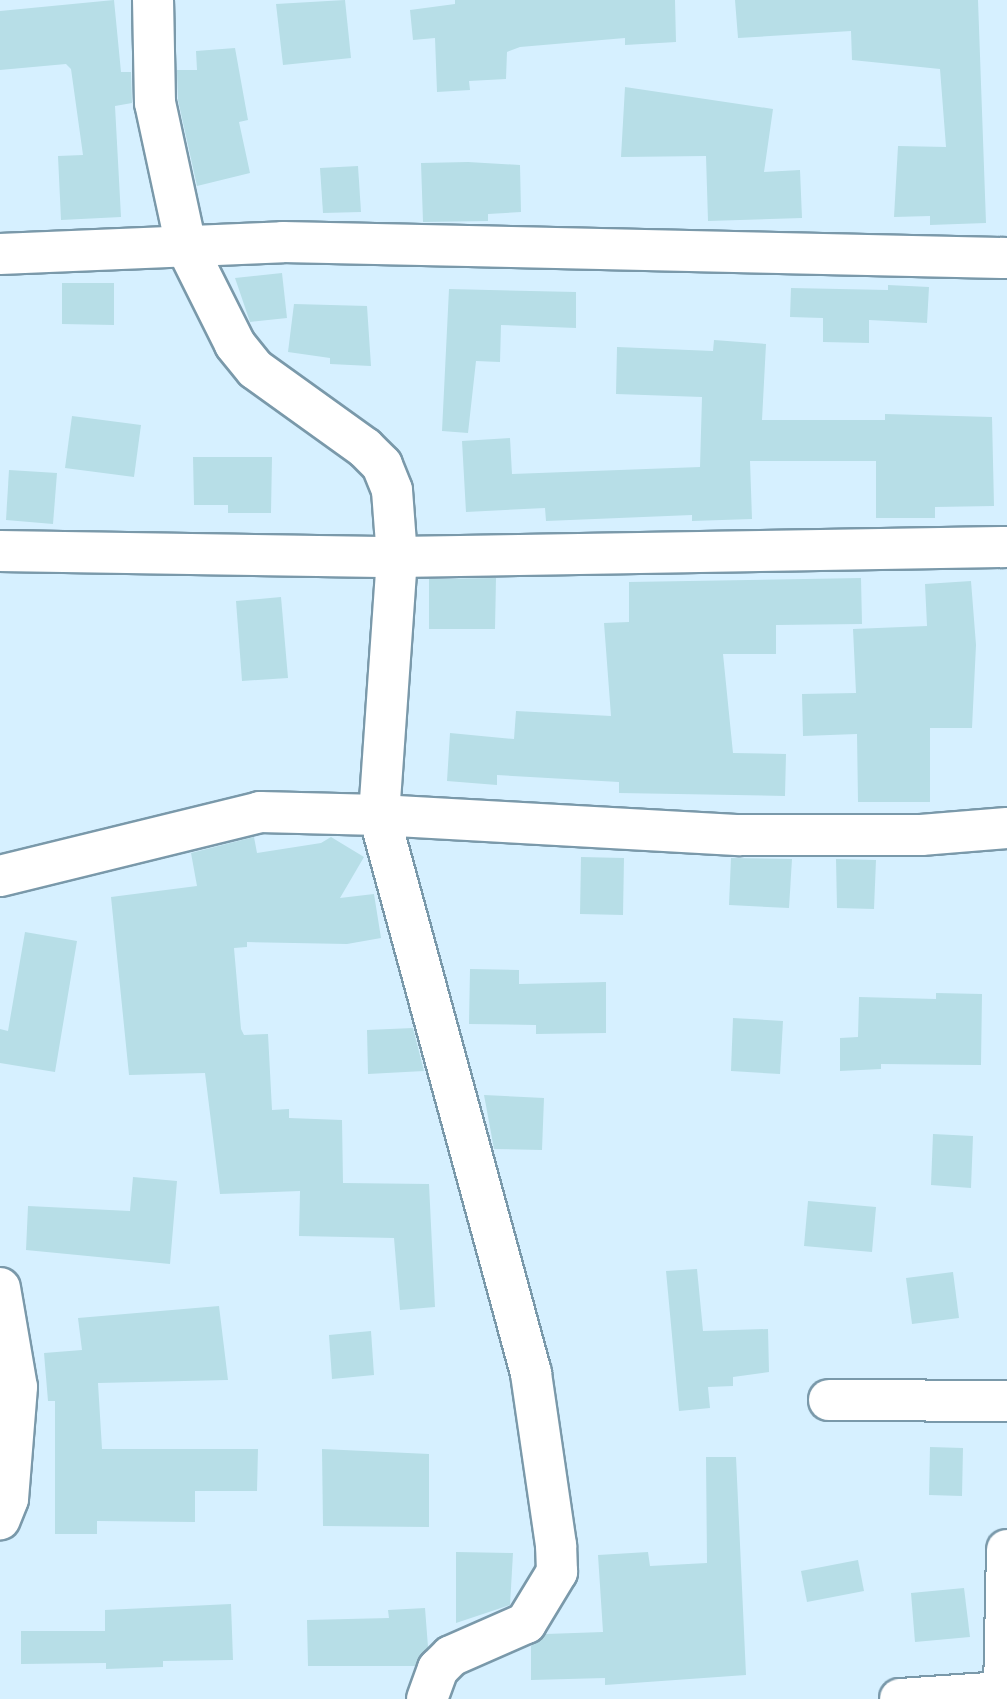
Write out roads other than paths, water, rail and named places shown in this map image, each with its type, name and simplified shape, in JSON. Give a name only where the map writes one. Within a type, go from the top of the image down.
[{"type":"street","points":[[153,0],[155,103],[186,246],[235,344],[255,369],[382,465],[392,490],[397,557],[379,815],[529,1362],[556,1545],[557,1572],[526,1623],[451,1656],[438,1669],[427,1699]]},
{"type":"street","points":[[0,254],[298,242],[1007,258]]},
{"type":"street","points":[[0,551],[397,557],[1007,547]]},
{"type":"street","points":[[0,876],[260,812],[379,815],[740,835],[921,835],[1007,828]]},
{"type":"street","points":[[0,1288],[17,1387],[8,1499],[0,1519]]},
{"type":"street","points":[[829,1400],[1007,1401]]},
{"type":"street","points":[[900,1699],[1005,1694],[1007,1550]]}]
